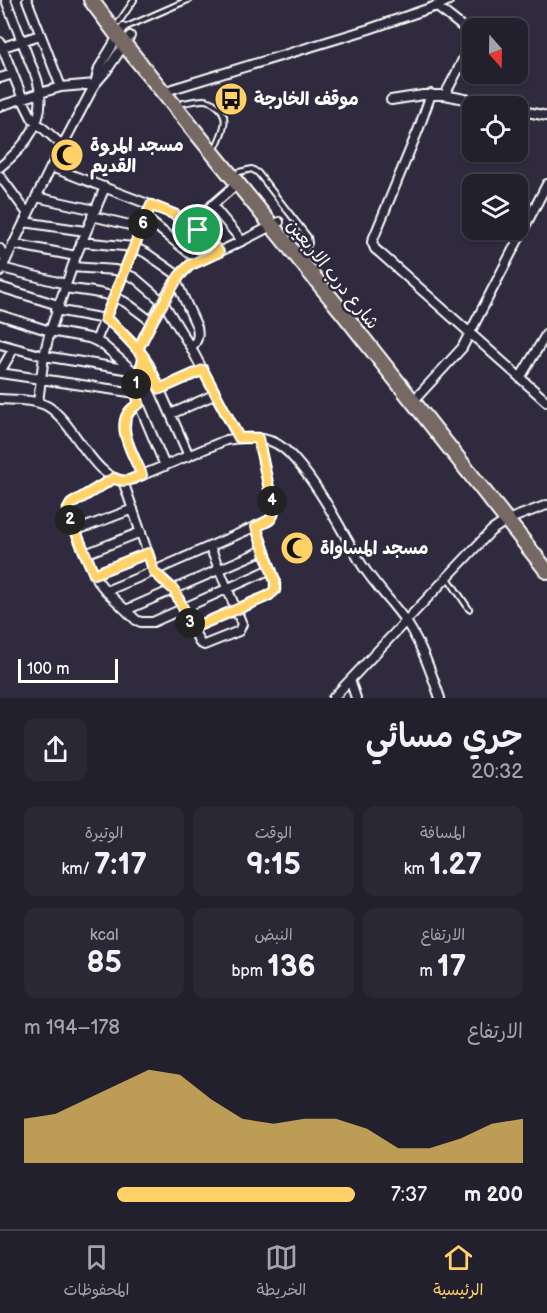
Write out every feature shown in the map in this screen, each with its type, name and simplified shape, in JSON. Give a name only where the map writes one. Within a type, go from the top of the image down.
[{"type":"highway","name":"شارع درب الاربعين","points":[[91,0],[172,89],[217,145],[238,178]]},
{"type":"highway","name":"شارع درب الاربعين","points":[[102,0],[123,33],[238,178],[511,518],[547,558]]},
{"type":"highway","name":"شارع درب الاربعين","points":[[275,224],[304,253],[346,311],[418,396],[511,518],[547,571]]},
{"type":"street","points":[[0,167],[32,135],[40,106],[38,82],[6,0]]},
{"type":"street","points":[[27,0],[61,87]]},
{"type":"street","points":[[172,89],[369,29],[450,0]]},
{"type":"street","points":[[436,6],[468,33],[470,39],[445,94]]},
{"type":"street","points":[[2,267],[95,84],[99,68],[123,33]]},
{"type":"street","points":[[40,35],[1,46],[28,111],[37,123],[62,145]]},
{"type":"street","points":[[0,78],[13,74]]},
{"type":"street","points":[[0,106],[61,87],[95,84]]},
{"type":"street","points":[[431,94],[372,242],[380,254],[547,402]]},
{"type":"street","points":[[391,100],[431,94],[462,98]]},
{"type":"street","points":[[528,112],[547,116]]},
{"type":"street","points":[[51,167],[174,214],[191,224],[219,252]]},
{"type":"street","points":[[191,224],[238,178]]},
{"type":"street","points":[[1,180],[28,214]]},
{"type":"street","points":[[418,396],[462,348],[547,184]]},
{"type":"street","points":[[38,402],[44,356],[57,308],[81,242],[105,187]]},
{"type":"street","points":[[36,197],[142,228]]},
{"type":"street","points":[[96,341],[151,205]]},
{"type":"street","points":[[212,205],[242,241]]},
{"type":"street","points":[[146,218],[199,261]]},
{"type":"street","points":[[24,222],[86,231]]},
{"type":"street","points":[[138,349],[177,278],[190,265],[275,224]]},
{"type":"street","points":[[81,242],[134,247],[146,253],[177,278],[198,334],[191,348]]},
{"type":"street","points":[[13,244],[76,256]]},
{"type":"street","points":[[0,249],[2,267]]},
{"type":"street","points":[[2,267],[65,286],[114,297],[125,302],[152,322]]},
{"type":"street","points":[[72,267],[115,270],[124,273],[135,278],[163,302],[191,348],[239,438]]},
{"type":"street","points":[[0,287],[57,308],[105,319],[114,325],[144,357],[189,456]]},
{"type":"street","points":[[0,315],[50,331],[96,341],[135,373]]},
{"type":"street","points":[[520,378],[547,333]]},
{"type":"street","points":[[0,344],[44,356],[135,373]]},
{"type":"street","points":[[14,348],[0,373],[136,393]]},
{"type":"street","points":[[144,357],[135,373],[136,393],[165,466]]},
{"type":"street","points":[[160,389],[203,370]]},
{"type":"street","points":[[171,414],[216,394]]},
{"type":"street","points":[[0,399],[38,402],[58,414],[99,467],[114,478],[123,481],[128,481],[226,440],[258,438],[270,440],[282,446],[309,476],[363,565],[406,621],[422,650],[440,698]]},
{"type":"street","points":[[139,404],[128,412],[124,430],[142,475]]},
{"type":"street","points":[[106,591],[154,572],[272,518],[274,512],[258,438]]},
{"type":"street","points":[[114,478],[68,507],[68,514],[94,574],[106,591],[136,620],[153,622],[271,569]]},
{"type":"street","points":[[123,481],[154,572],[174,590],[200,643],[204,645],[237,632],[241,629],[242,624],[210,547]]},
{"type":"street","points":[[333,698],[491,531],[511,518],[547,505]]},
{"type":"street","points":[[75,531],[133,509]]},
{"type":"street","points":[[193,628],[272,594],[276,586],[256,527]]},
{"type":"street","points":[[85,554],[141,532]]},
{"type":"street","points":[[126,610],[264,550]]},
{"type":"street","points":[[94,574],[148,553]]},
{"type":"street","points":[[350,680],[356,698]]},
{"type":"lane","points":[[123,33],[134,0]]},
{"type":"lane","points":[[123,33],[188,0]]},
{"type":"lane","points":[[183,103],[198,100],[209,101],[222,111],[225,125],[217,145]]},
{"type":"lane","points":[[238,178],[252,169],[258,173],[308,237],[309,243],[304,253]]},
{"type":"lane","points":[[448,577],[469,609]]},
{"type":"place","name":"موقف الخارجة","points":[[231,99]]},
{"type":"place","name":"مسجد المروة القديم","points":[[67,155]]},
{"type":"place","name":"مسجد المساواة","points":[[297,548]]},
{"type":"route","points":[[198,230],[183,218],[151,205],[105,319],[138,349],[144,357],[149,365],[160,389],[203,370],[239,438],[258,438],[274,512],[270,520],[256,527],[275,581],[275,590],[268,596],[193,628],[174,590],[154,572],[148,553],[94,574],[67,511],[71,504],[114,478],[128,481],[142,475],[124,430],[128,412],[139,404],[135,387],[144,357],[138,349],[184,270],[219,252],[198,230]]}]
